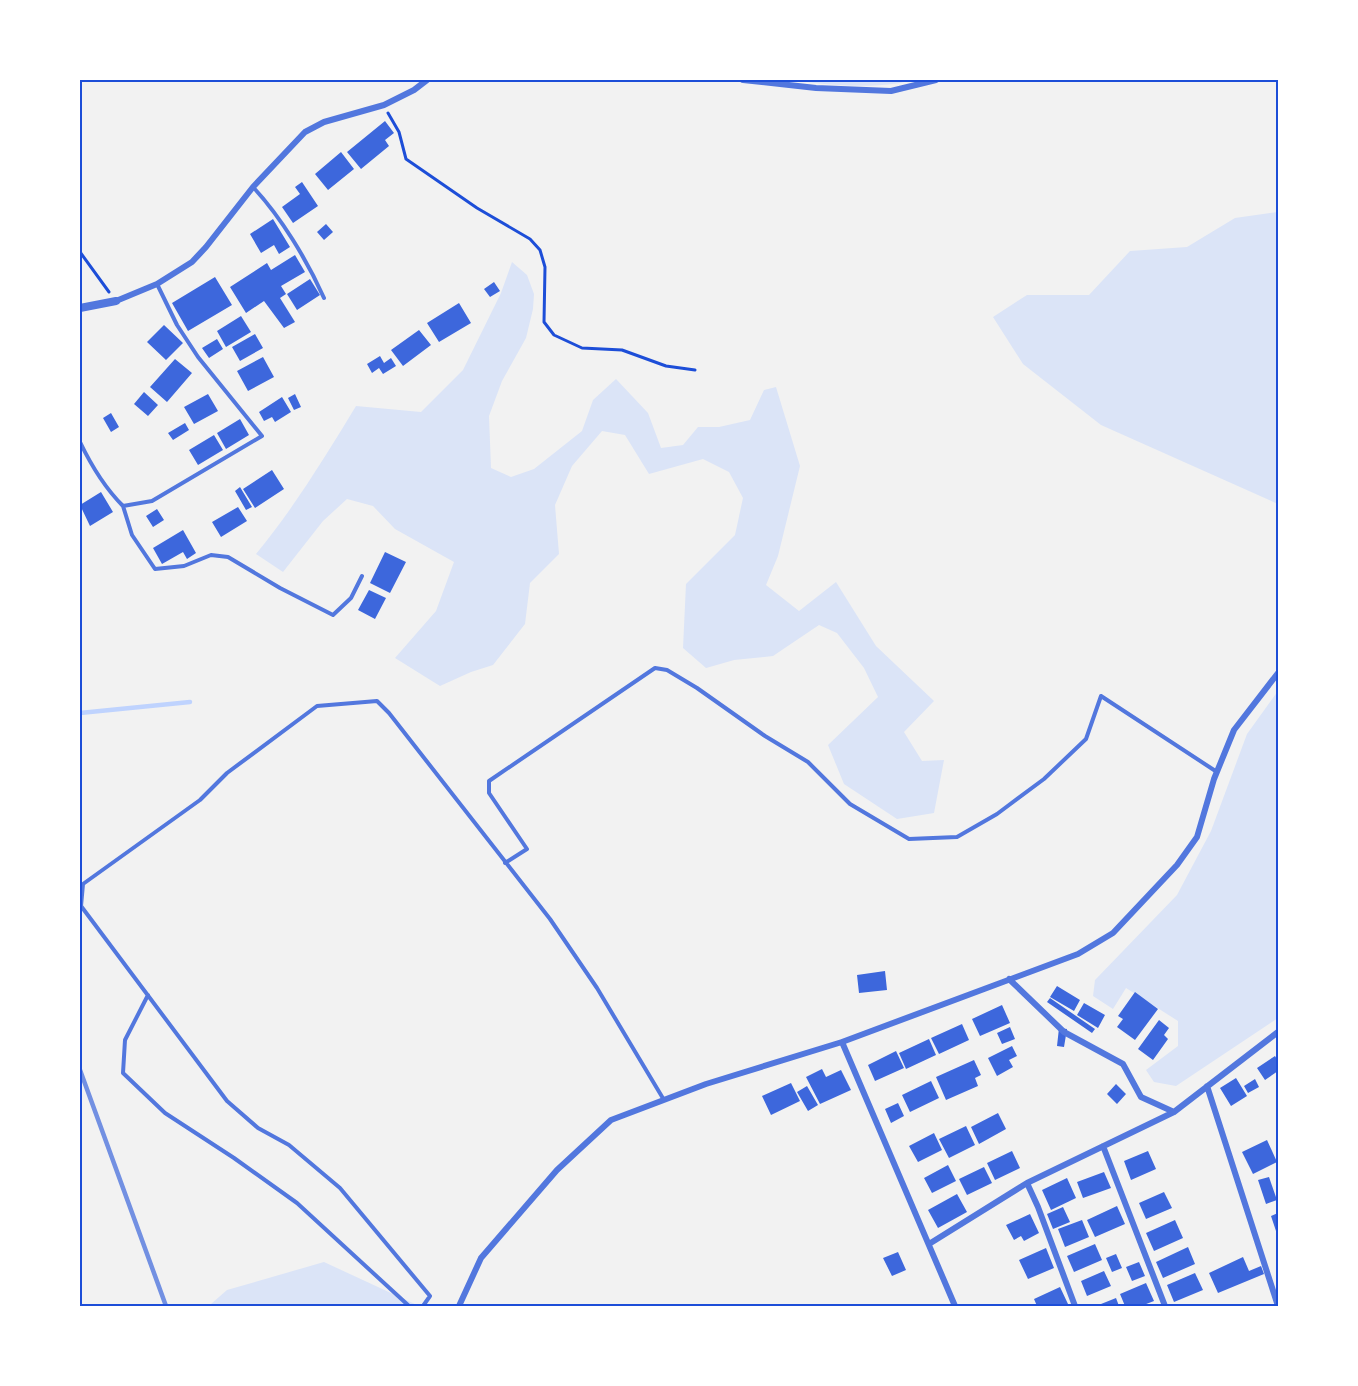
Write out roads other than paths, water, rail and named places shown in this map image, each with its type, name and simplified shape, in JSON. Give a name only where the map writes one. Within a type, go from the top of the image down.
[{"type":"street","points":[[80,308],[116,301],[157,284],[192,262],[253,187],[305,132],[324,122],[384,105],[414,90],[426,80]]},
{"type":"street","points":[[743,80],[816,88],[891,91],[936,80]]},
{"type":"street","points":[[459,1306],[481,1258],[557,1170],[611,1120],[706,1084],[842,1042],[1078,954],[1113,933],[1177,865],[1197,837],[1217,772],[1234,730],[1278,673]]},
{"type":"street","points":[[1009,979],[1064,1032],[1123,1064],[1141,1097],[1174,1112]]},
{"type":"street","points":[[929,1244],[1027,1183],[1174,1112],[1278,1032]]},
{"type":"street","points":[[842,1042],[955,1306]]},
{"type":"street","points":[[1208,1086],[1278,1306]]},
{"type":"street","points":[[1102,1146],[1165,1306]]},
{"type":"street","points":[[1027,1183],[1075,1306]]},
{"type":"lane","points":[[253,187],[269,204],[316,279],[324,298]]},
{"type":"lane","points":[[123,506],[152,501],[262,436],[193,349],[177,325],[157,284]]},
{"type":"lane","points":[[80,442],[111,494],[123,506],[132,535],[155,570],[184,566],[211,555],[228,557],[280,588],[333,615],[351,598],[362,576]]},
{"type":"lane","points":[[505,863],[527,849],[489,793],[489,781],[655,668],[667,670],[697,688],[765,736],[808,762],[850,804],[909,839],[957,837],[997,814],[1044,779],[1086,739],[1101,696],[1217,772]]},
{"type":"lane","points":[[423,1306],[430,1296],[340,1188],[289,1145],[258,1128],[227,1101],[81,906],[83,884],[200,800],[227,773],[317,706],[377,700],[550,919],[597,988],[664,1100]]},
{"type":"lane","points":[[148,995],[124,1040],[123,1073],[165,1113],[297,1203],[409,1306]]},
{"type":"waterway","points":[[80,713],[190,702]]},
{"type":"railway","points":[[80,1070],[166,1306]]}]
